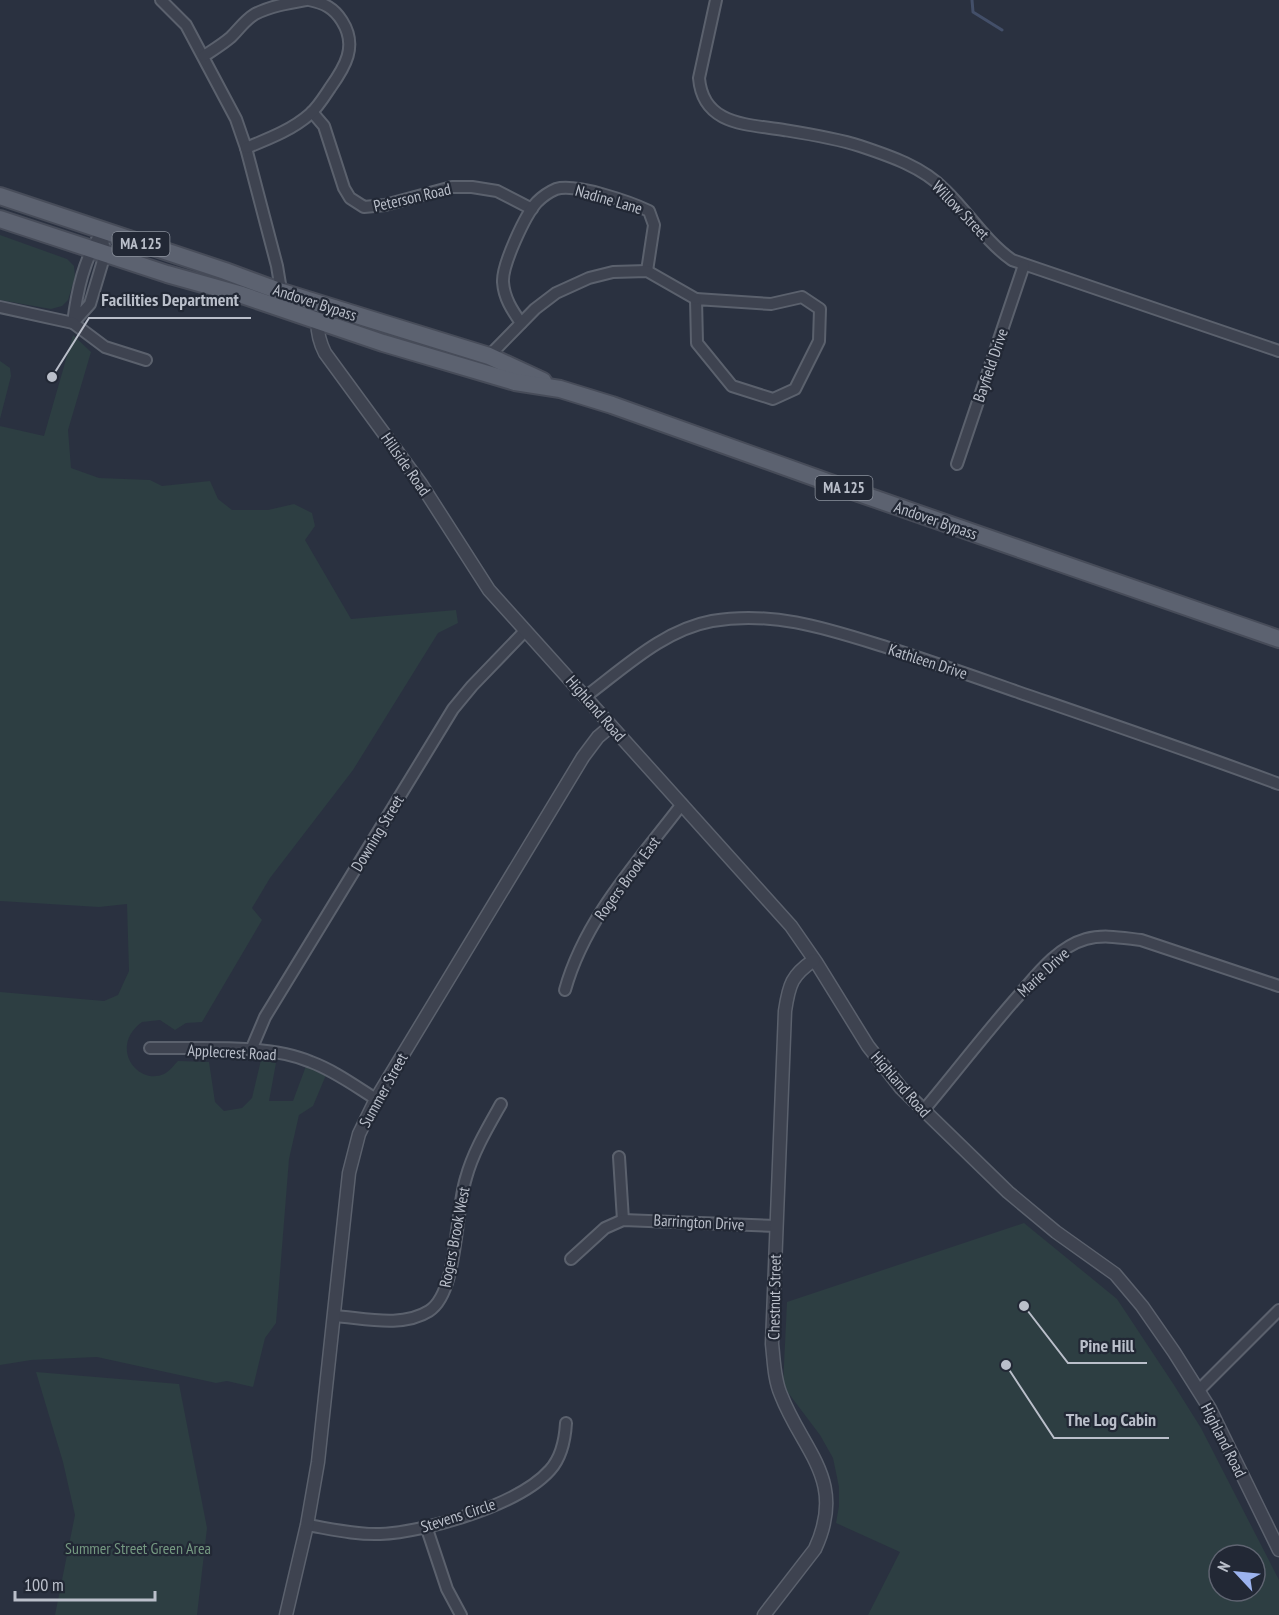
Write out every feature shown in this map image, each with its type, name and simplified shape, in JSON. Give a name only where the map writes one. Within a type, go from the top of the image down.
[{"type":"main road","name":"Andover Bypass","points":[[0,196],[225,271],[317,322],[515,382],[560,389]]},
{"type":"main road","name":"Andover Bypass","points":[[0,219],[167,274],[242,295],[320,304],[489,356],[560,389],[612,405],[857,493],[1279,639]]},
{"type":"street","points":[[161,0],[186,25],[236,119],[246,148],[281,300]]},
{"type":"street","points":[[204,56],[219,47],[255,14],[307,0],[319,2],[337,14],[349,35],[350,49],[347,62],[312,112],[290,129],[246,148]]},
{"type":"street","name":"Willow Street","points":[[716,0],[699,78],[702,96],[714,111],[725,118],[745,126],[772,128],[832,139],[903,162],[938,183],[1000,251],[1012,260],[1279,351]]},
{"type":"street","name":"Peterson Road","points":[[312,112],[324,126],[344,188],[350,198],[364,207],[385,205],[452,187],[472,187],[497,191],[532,209]]},
{"type":"street","name":"Nadine Lane","points":[[521,323],[504,291],[503,271],[532,209],[537,202],[556,189],[570,188],[626,202],[649,211],[654,225],[647,271]]},
{"type":"street","points":[[74,324],[76,300],[98,251],[102,231]]},
{"type":"street","name":"Bayfield Drive","points":[[957,464],[1024,265]]},
{"type":"street","points":[[489,356],[541,305],[568,286],[614,272],[647,271],[696,299],[771,304],[802,297],[820,309],[819,341],[795,389],[773,399],[732,386],[697,343],[696,299]]},
{"type":"street","name":"Hillside Road","points":[[320,304],[317,322],[320,342],[326,352],[421,484],[484,584],[513,618]]},
{"type":"street","points":[[0,308],[74,324],[105,347],[146,360]]},
{"type":"street","name":"Highland Road","points":[[513,618],[791,926],[879,1062],[923,1111],[1008,1192],[1056,1232],[1114,1274],[1142,1306],[1198,1390],[1225,1438],[1279,1550]]},
{"type":"street","name":"Kathleen Drive","points":[[585,697],[637,657],[679,631],[711,621],[731,618],[776,618],[806,623],[920,658],[1279,784]]},
{"type":"street","name":"Downing Street","points":[[251,1050],[265,1017],[453,710],[472,686],[525,631]]},
{"type":"street","name":"Summer Street","points":[[286,1615],[307,1525],[321,1442],[352,1158],[362,1125],[583,757],[598,737],[611,726]]},
{"type":"street","name":"Rogers Brook East","points":[[565,990],[572,965],[597,918],[682,804]]},
{"type":"street","name":"Marie Drive","points":[[923,1111],[1038,973],[1060,953],[1086,939],[1109,937],[1141,940],[1279,986]]},
{"type":"street","name":"Chestnut Street","points":[[764,1615],[815,1549],[826,1512],[826,1498],[819,1466],[780,1394],[772,1344],[785,1011],[790,986],[795,976],[814,960]]},
{"type":"street","name":"Applecrest Road","points":[[150,1048],[251,1050],[291,1056],[310,1061],[338,1075],[376,1099]]},
{"type":"street","name":"Rogers Brook West","points":[[334,1316],[402,1320],[418,1317],[442,1298],[451,1268],[461,1194],[466,1175],[501,1104]]},
{"type":"street","points":[[571,1259],[604,1228],[622,1220],[619,1157]]},
{"type":"street","name":"Barrington Drive","points":[[622,1220],[776,1226]]},
{"type":"street","points":[[1198,1390],[1279,1310]]},
{"type":"street","name":"Stevens Circle","points":[[307,1525],[370,1534],[391,1533],[426,1526],[494,1504],[530,1488],[552,1468],[565,1437],[566,1423]]},
{"type":"street","points":[[426,1526],[447,1589],[461,1615]]},
{"type":"green space","points":[[0,235],[67,259],[74,266],[75,277],[68,300],[62,306],[51,309],[0,300]]},
{"type":"green space","points":[[73,335],[91,352],[68,430],[71,468],[99,478],[150,480],[162,486],[210,481],[218,499],[232,510],[268,510],[294,504],[312,513],[315,526],[305,540],[351,619],[456,610],[458,623],[438,633],[353,770],[270,878],[252,908],[262,920],[202,1022],[186,1023],[175,1030],[160,1020],[142,1022],[132,1032],[127,1042],[127,1053],[131,1062],[145,1074],[154,1076],[164,1074],[178,1061],[209,1062],[215,1102],[224,1111],[242,1108],[252,1098],[261,1060],[276,1063],[269,1101],[293,1101],[306,1066],[326,1075],[313,1106],[299,1115],[289,1159],[276,1323],[265,1338],[253,1387],[227,1381],[216,1383],[97,1357],[31,1360],[0,1365],[0,992],[104,1001],[118,995],[129,971],[127,904],[99,907],[0,901],[0,426],[44,436]]},
{"type":"green space","points":[[0,361],[10,368],[11,376],[0,419]]},
{"type":"green space","points":[[1024,1223],[1117,1299],[1201,1428],[1260,1543],[1207,1543],[1207,1603],[1267,1603],[1267,1557],[1279,1580],[1279,1615],[868,1615],[900,1552],[836,1523],[839,1487],[833,1458],[820,1435],[783,1386],[787,1302]]},
{"type":"green space","name":"Summer Street Green Area","points":[[36,1372],[179,1384],[207,1528],[197,1615],[55,1615],[75,1515],[63,1462]]},
{"type":"waterway","points":[[972,0],[973,12],[1002,30]]},
{"type":"place","name":"Facilities Department","points":[[52,377]]},
{"type":"place","name":"Pine Hill","points":[[1024,1306]]},
{"type":"place","name":"The Log Cabin","points":[[1006,1365]]}]
